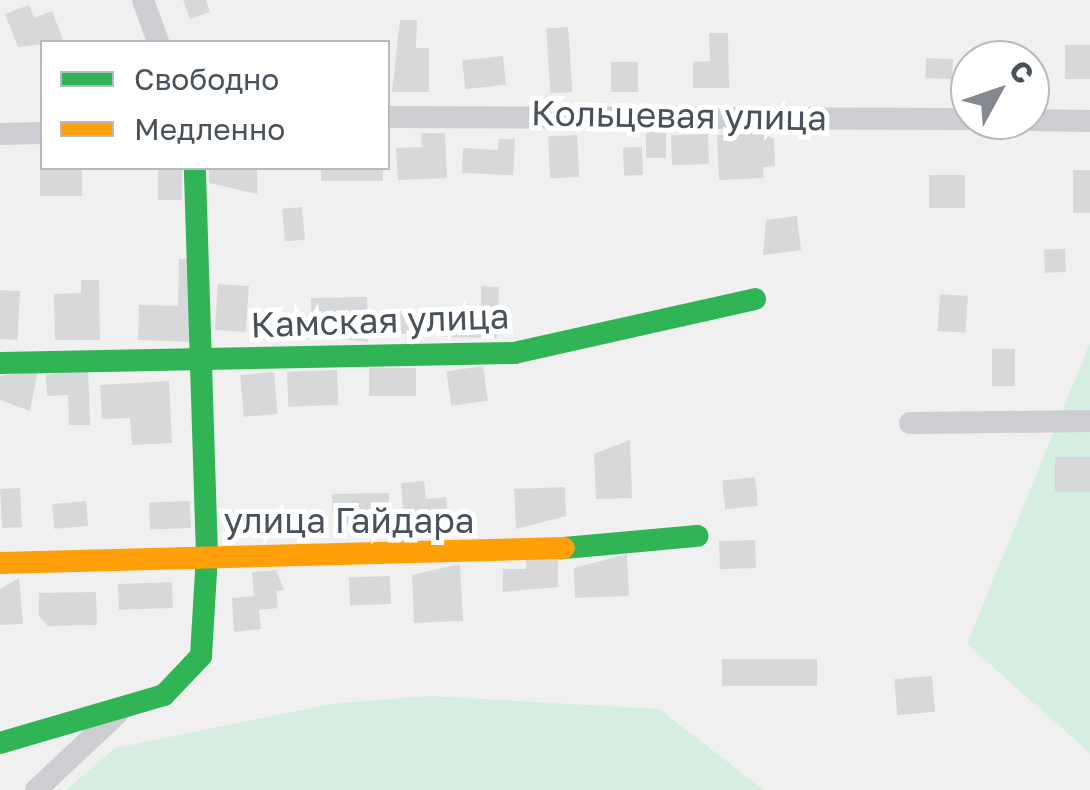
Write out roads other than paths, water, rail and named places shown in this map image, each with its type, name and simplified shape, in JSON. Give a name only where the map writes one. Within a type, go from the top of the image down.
[{"type":"street","points":[[144,0],[157,40]]},
{"type":"street","name":"Кольцевая улица","points":[[390,117],[950,119]]},
{"type":"street","points":[[1050,120],[1090,120]]},
{"type":"street","points":[[0,134],[40,133]]},
{"type":"street","points":[[0,743],[118,712],[164,695],[201,656],[208,556],[195,170]]},
{"type":"street","name":"Камская улица","points":[[0,362],[514,354],[756,299]]},
{"type":"street","points":[[910,423],[1090,421]]},
{"type":"street","name":"улица Гайдара","points":[[0,563],[208,556],[502,554],[697,536]]},
{"type":"street","points":[[36,790],[118,712]]}]
